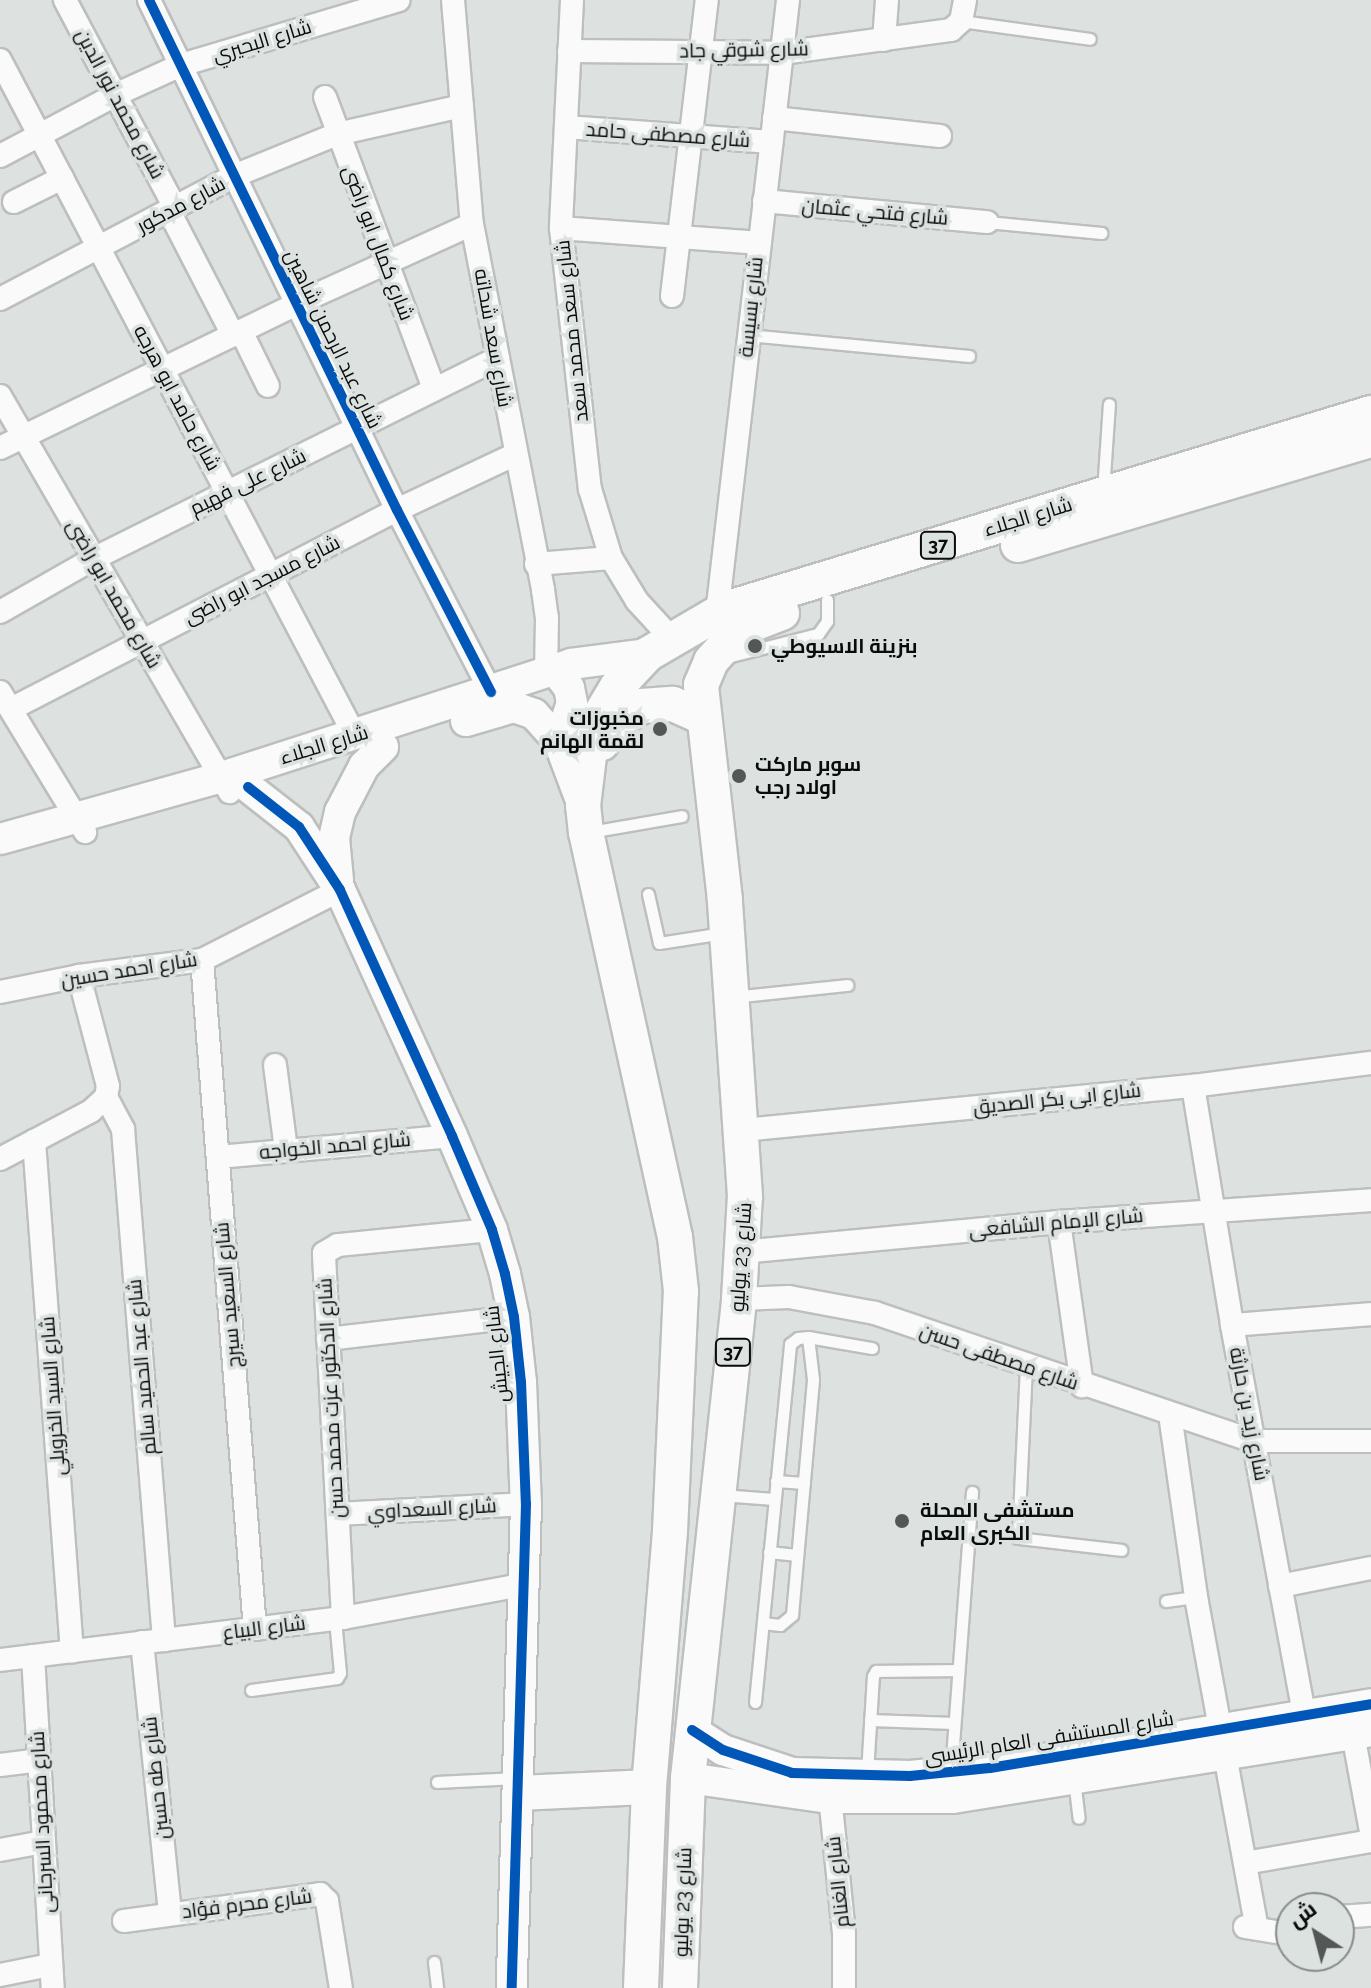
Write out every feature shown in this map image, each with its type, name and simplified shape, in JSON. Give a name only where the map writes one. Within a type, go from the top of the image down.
[{"type":"main road","name":"شارع الجلاء","points":[[702,717],[701,685],[711,661],[732,636],[755,621],[1140,496],[1371,413]]},
{"type":"main road","name":"شارع الجلاء","points":[[585,805],[597,720],[617,687],[659,646],[717,614],[1103,495],[1140,496],[1371,440]]},
{"type":"main road","points":[[585,805],[605,736],[627,713],[657,703],[688,708],[702,717]]},
{"type":"main road","name":"شارع 23 يوليو","points":[[681,1975],[688,1778],[739,1299],[745,1196],[733,997],[702,717]]},
{"type":"main road","name":"شارع 23 يوليو","points":[[585,805],[678,1256],[681,1291],[670,1531],[649,1787],[641,1975]]},
{"type":"main road","points":[[672,1458],[694,1471],[718,1479]]},
{"type":"main road","points":[[670,1531],[683,1521],[691,1520],[707,1525],[713,1531]]},
{"type":"main road","points":[[520,1785],[649,1787]]},
{"type":"main road","points":[[641,1975],[681,1975]]},
{"type":"street","name":"شارع محمد نور الدين","points":[[65,0],[172,210],[268,386]]},
{"type":"street","name":"شارع عبد الرحمن شاهين","points":[[149,0],[397,510],[491,692]]},
{"type":"street","name":"شارع البحيري","points":[[0,156],[115,95],[181,65],[399,0]]},
{"type":"street","name":"شارع سعد شحاته","points":[[453,0],[472,224],[547,618],[551,672]]},
{"type":"street","name":"شارع سعد محمد سعد","points":[[572,0],[561,228],[590,489],[611,558],[659,646]]},
{"type":"street","points":[[672,296],[707,0]]},
{"type":"street","name":"شارع بسيسة","points":[[717,614],[788,0]]},
{"type":"street","points":[[884,40],[887,0]]},
{"type":"street","name":"شارع شوقي جاد","points":[[569,51],[782,53],[951,30],[963,11]]},
{"type":"street","name":"شارع حامد ابو هرجه","points":[[0,60],[270,576],[369,741]]},
{"type":"street","name":"شارع كمال ابو راضى","points":[[325,97],[434,388]]},
{"type":"street","name":"شارع مدكور","points":[[0,299],[234,176],[337,134],[462,106]]},
{"type":"street","name":"شارع مصطفى حامد","points":[[774,118],[940,136]]},
{"type":"street","name":"شارع مصطفى حامد","points":[[566,127],[771,142]]},
{"type":"street","points":[[14,202],[62,178]]},
{"type":"street","name":"شارع فتحي عثمان","points":[[764,201],[987,222]]},
{"type":"street","points":[[0,448],[296,304],[472,224]]},
{"type":"street","points":[[561,228],[759,243]]},
{"type":"street","name":"شارع على فهيم","points":[[0,612],[93,559],[498,358]]},
{"type":"street","name":"شارع محمد ابو راضى","points":[[0,396],[142,643],[233,785]]},
{"type":"street","name":"شارع مسجد ابو راضى","points":[[5,700],[142,643],[397,510],[514,455]]},
{"type":"street","points":[[536,564],[611,558]]},
{"type":"street","name":"شارع الجلاء","points":[[0,839],[80,824],[233,785],[369,741],[491,692],[551,672],[590,660],[659,646]]},
{"type":"street","points":[[551,672],[569,688],[572,703],[569,717],[553,733],[585,805]]},
{"type":"street","points":[[5,700],[80,824]]},
{"type":"street","name":"شارع الجلاء","points":[[369,741],[514,707],[534,714],[553,733]]},
{"type":"street","name":"شارع الجيش","points":[[340,890],[334,838],[340,812],[364,766],[369,741]]},
{"type":"street","name":"شارع الجيش","points":[[233,785],[290,816],[310,840],[340,890],[492,1230],[514,1317],[526,1504],[526,1584],[512,1988]]},
{"type":"street","name":"شارع الجلاء","points":[[0,857],[80,824]]},
{"type":"street","name":"شارع احمد حسين","points":[[0,992],[79,976],[202,960],[340,890]]},
{"type":"street","name":"شارع السعيد سيرج","points":[[202,960],[255,1629]]},
{"type":"street","name":"شارع عبد الحميد سالم","points":[[79,976],[108,1086],[106,1097],[123,1129],[153,1641]]},
{"type":"street","name":"شارع ابى بكر الصديق","points":[[743,1130],[1193,1086],[1371,1063]]},
{"type":"street","points":[[275,1065],[286,1150]]},
{"type":"street","name":"شارع زيد بن حارثة","points":[[1193,1086],[1232,1325],[1306,1728]]},
{"type":"street","points":[[0,1159],[91,1111],[106,1097]]},
{"type":"street","name":"شارع احمد الخواجه","points":[[218,1157],[452,1136]]},
{"type":"street","name":"شارع السيد الخرويلي","points":[[34,1141],[72,1652]]},
{"type":"street","name":"شارع الإمام الشافعى","points":[[742,1252],[1059,1222],[1371,1200]]},
{"type":"street","points":[[1059,1222],[1082,1386]]},
{"type":"street","name":"شارع الدكتور عزت محمد حسن","points":[[339,1619],[338,1514],[323,1257],[332,1246],[492,1230]]},
{"type":"street","name":"شارع مصطفى حسن","points":[[739,1299],[789,1297],[875,1313],[1082,1386],[1254,1441],[1371,1441]]},
{"type":"street","points":[[1232,1325],[1371,1314]]},
{"type":"street","points":[[328,1339],[514,1317]]},
{"type":"street","points":[[1170,1414],[1196,1597],[1245,1863],[1251,1928],[1275,1932]]},
{"type":"street","name":"شارع السعداوي","points":[[338,1514],[526,1504]]},
{"type":"street","points":[[1280,1586],[1371,1568]]},
{"type":"street","name":"شارع البياع","points":[[0,1660],[339,1619],[526,1584]]},
{"type":"street","name":"شارع طه حسين","points":[[153,1641],[170,1914]]},
{"type":"street","name":"شارع محمود السرجانى","points":[[33,1656],[53,1988]]},
{"type":"street","name":"شارع المستشفى العام الرئيسى","points":[[688,1778],[953,1798],[1081,1769],[1306,1728],[1371,1704]]},
{"type":"street","name":"شارع المستشفى العام الرئيسى","points":[[1306,1728],[1362,1732]]},
{"type":"street","name":"شارع المستشفى العام الرئيسى","points":[[692,1730],[723,1750],[829,1787],[867,1778],[1081,1769]]},
{"type":"street","points":[[1362,1732],[1371,1831]]},
{"type":"street","points":[[0,1765],[39,1760]]},
{"type":"street","name":"شارع الغنام","points":[[829,1787],[844,1934],[844,1988]]},
{"type":"street","points":[[1245,1863],[1371,1841]]},
{"type":"street","points":[[0,1850],[43,1842]]},
{"type":"street","name":"شارع محرم فؤاد","points":[[124,1921],[320,1894],[327,1901],[341,1988]]},
{"type":"street","points":[[0,1975],[50,1965]]},
{"type":"lane","points":[[963,11],[1090,39]]},
{"type":"lane","points":[[987,222],[1101,233]]},
{"type":"lane","points":[[748,335],[969,356]]},
{"type":"lane","points":[[1103,495],[1109,404]]},
{"type":"lane","points":[[585,805],[682,816]]},
{"type":"lane","points":[[648,894],[659,943],[727,932]]},
{"type":"lane","points":[[733,997],[847,985]]},
{"type":"lane","points":[[763,1623],[780,1625],[792,1615],[813,1379],[808,1337]]},
{"type":"lane","points":[[755,1702],[790,1344],[798,1338],[808,1337],[872,1348]]},
{"type":"lane","points":[[1026,1366],[1018,1538],[1121,1550]]},
{"type":"lane","points":[[718,1479],[774,1499]]},
{"type":"lane","points":[[776,1481],[804,1483]]},
{"type":"lane","points":[[951,1773],[972,1492]]},
{"type":"lane","points":[[769,1552],[797,1555]]},
{"type":"lane","points":[[1166,1601],[1196,1597]]},
{"type":"lane","points":[[251,1690],[337,1678],[340,1673],[339,1619]]},
{"type":"lane","points":[[867,1778],[876,1671],[958,1670]]},
{"type":"lane","points":[[870,1720],[954,1723]]},
{"type":"lane","points":[[1079,1818],[1081,1769]]},
{"type":"lane","points":[[437,1782],[520,1785]]},
{"type":"lane","points":[[434,1962],[437,1988]]},
{"type":"cycle path","points":[[149,0],[397,510],[491,692]]},
{"type":"cycle path","points":[[248,787],[299,827],[340,890],[452,1136],[492,1230],[505,1274],[514,1317],[521,1382],[526,1504],[512,1988]]},
{"type":"cycle path","points":[[692,1730],[723,1750],[792,1773],[910,1776],[990,1768],[1371,1704]]},
{"type":"place","name":"بنزينة الاسيوطي","points":[[755,646]]},
{"type":"place","name":"مخبوزات لقمة الهانم","points":[[660,729]]},
{"type":"place","name":"سوبر ماركت اولاد رجب","points":[[739,776]]},
{"type":"place","name":"مستشفى المحلة الكبرى العام","points":[[902,1521]]}]
